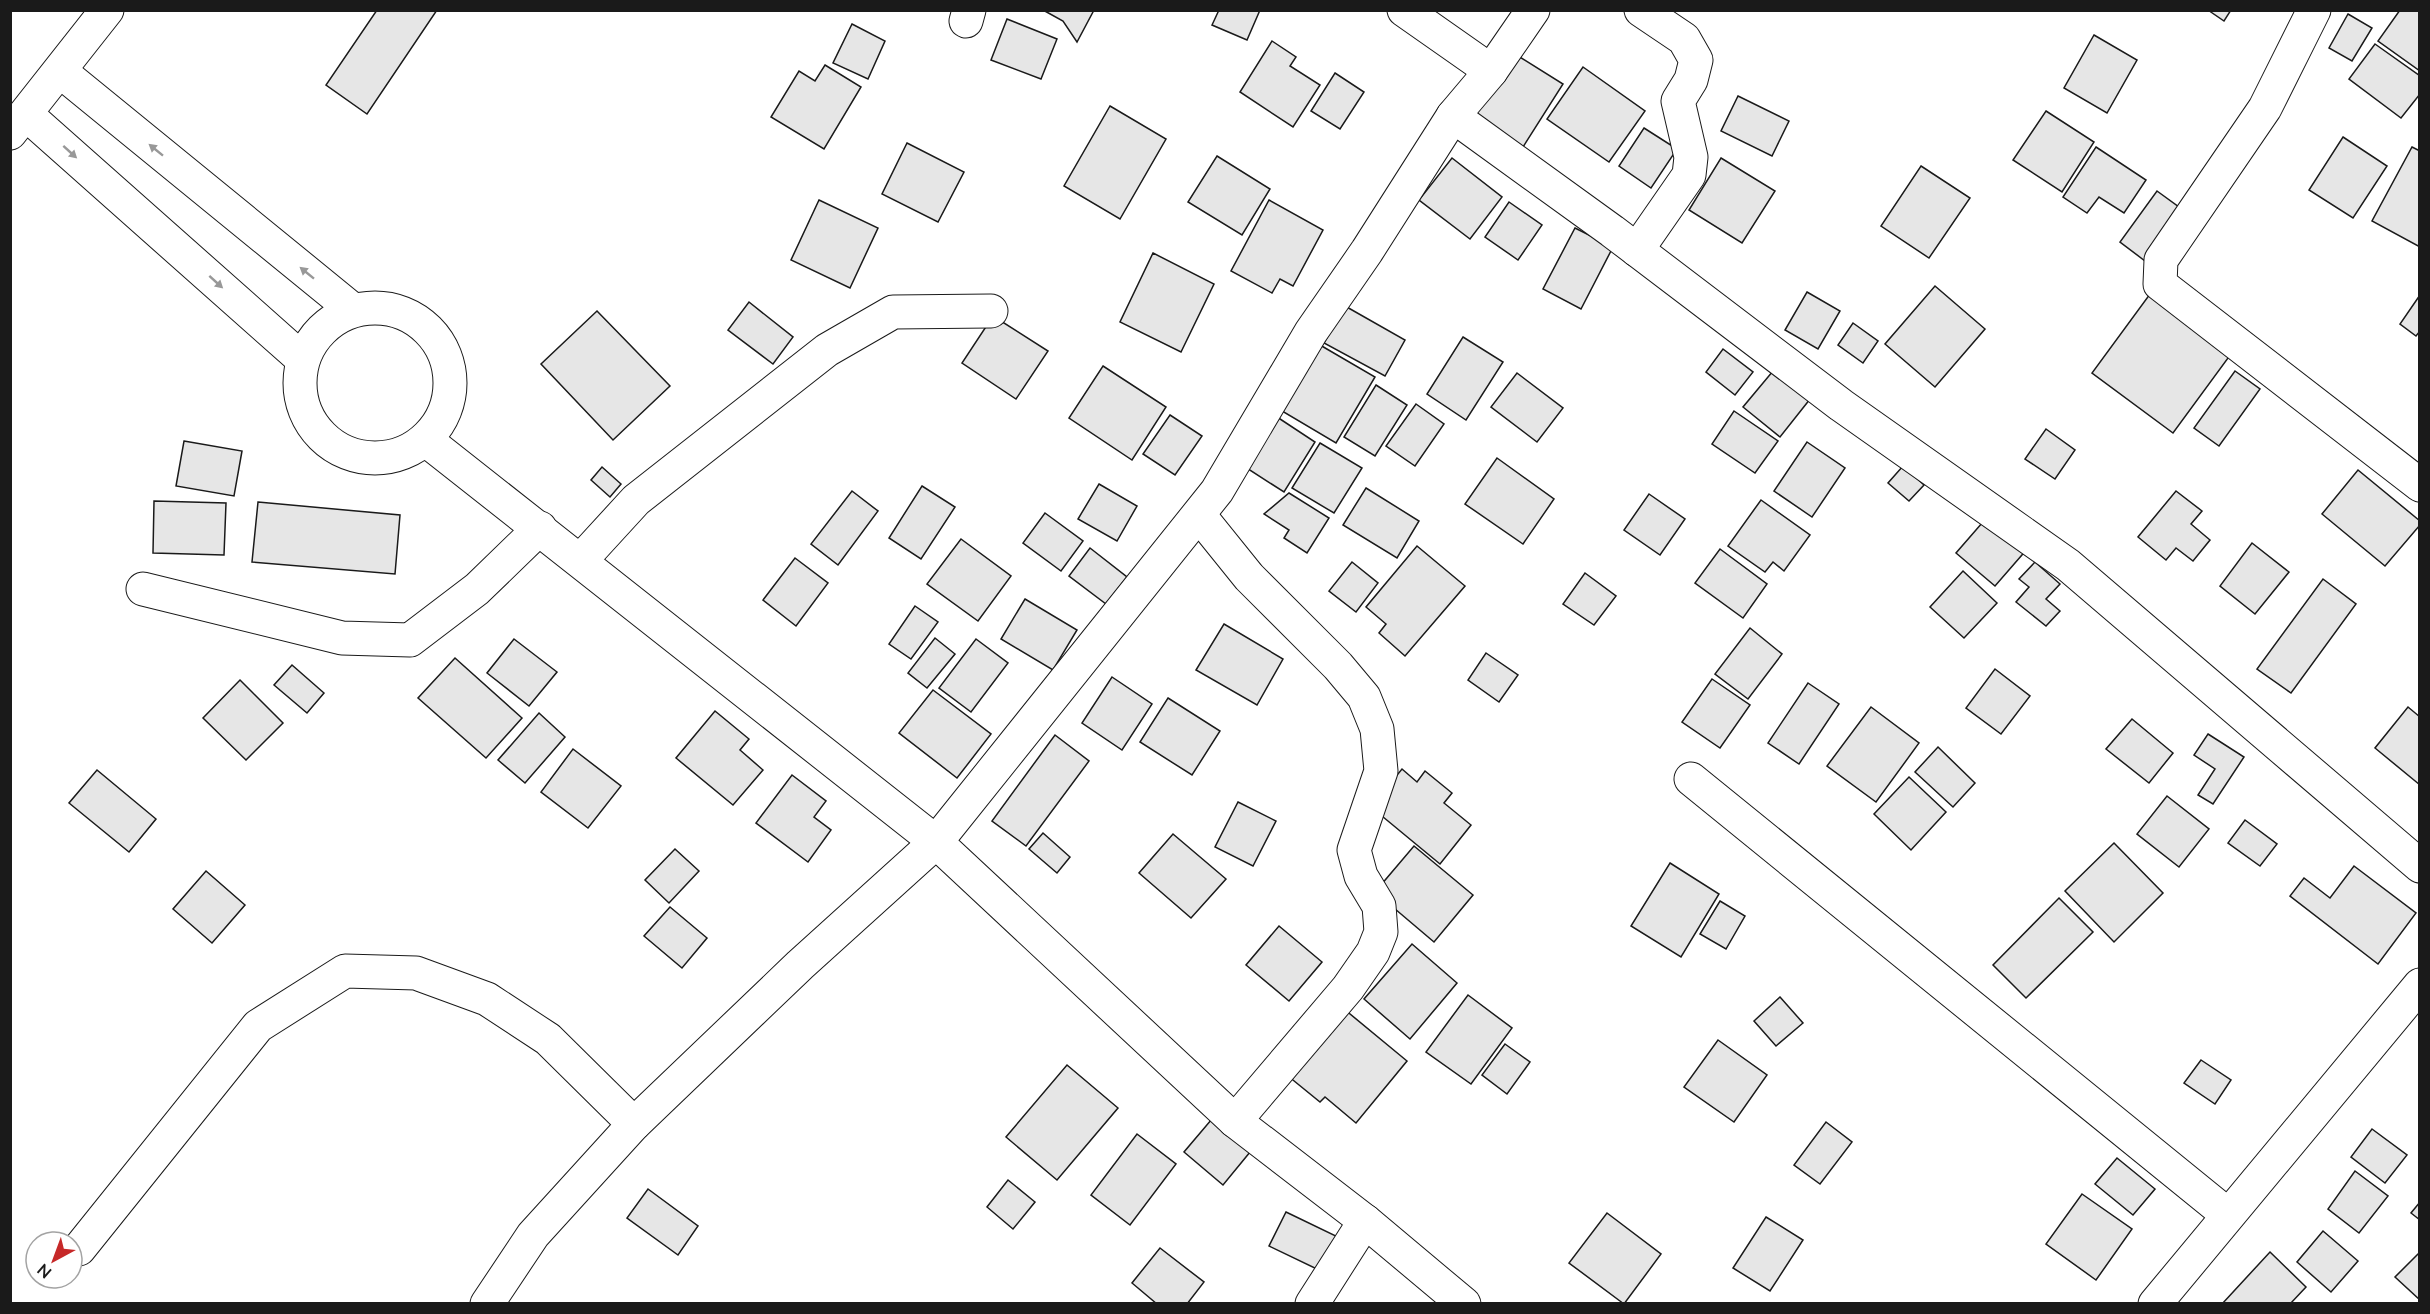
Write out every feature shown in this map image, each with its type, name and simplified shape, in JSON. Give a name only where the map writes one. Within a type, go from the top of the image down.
[{"type":"street","points":[[107,10],[18,124],[302,359]]},
{"type":"street","points":[[1404,10],[1491,71]]},
{"type":"street","points":[[487,1304],[533,1235],[634,1124],[800,966],[936,842],[1217,491],[1311,332],[1367,251],[1454,116],[1491,71],[1533,10]]},
{"type":"street","points":[[1637,250],[1689,175],[1691,157],[1678,101],[1691,80],[1696,60],[1684,39],[1641,10]]},
{"type":"street","points":[[2314,10],[2265,108],[2160,260],[2160,284],[2420,485]]},
{"type":"street","points":[[60,71],[353,310]]},
{"type":"street","points":[[1454,116],[1637,250],[1841,405],[2068,565],[2420,866]]},
{"type":"street","points":[[387,308],[419,321],[442,346],[451,378],[446,412],[426,440],[397,456],[364,459],[333,447],[309,423],[299,391],[302,359],[322,328],[353,310],[387,308]]},
{"type":"street","points":[[581,560],[636,500],[827,350],[893,312],[991,311]]},
{"type":"street","points":[[426,440],[936,842],[1235,1121],[1365,1221],[1464,1304]]},
{"type":"street","points":[[1199,515],[1249,577],[1338,666],[1364,697],[1377,729],[1381,771],[1354,850],[1361,876],[1379,906],[1381,932],[1377,942],[1348,988],[1235,1121]]},
{"type":"street","points":[[143,589],[342,638],[410,640],[477,589],[540,528]]},
{"type":"street","points":[[1691,779],[2228,1215]]},
{"type":"street","points":[[84,1243],[258,1026],[345,971],[416,973],[487,999],[548,1039],[634,1124]]},
{"type":"street","points":[[2167,1299],[2228,1215],[2420,985]]},
{"type":"street","points":[[1312,1304],[1365,1221]]},
{"type":"building","points":[[377,10],[437,10],[367,114],[326,85]]},
{"type":"building","points":[[1043,10],[1094,10],[1077,42],[1063,21]]},
{"type":"building","points":[[1219,10],[1260,10],[1247,40],[1212,25]]},
{"type":"building","points":[[2208,10],[2231,10],[2224,21]]},
{"type":"building","points":[[2400,10],[2420,10],[2420,71],[2378,41]]},
{"type":"building","points":[[2348,14],[2372,28],[2352,61],[2329,48]]},
{"type":"building","points":[[1007,19],[1057,39],[1041,79],[991,60]]},
{"type":"building","points":[[852,24],[885,41],[868,79],[833,63]]},
{"type":"building","points":[[2094,35],[2137,60],[2107,113],[2064,88]]},
{"type":"building","points":[[1272,41],[1296,57],[1290,66],[1320,85],[1293,127],[1240,92]]},
{"type":"building","points":[[2375,44],[2420,76],[2420,94],[2401,118],[2349,79]]},
{"type":"building","points":[[1510,51],[1563,84],[1523,147],[1471,113]]},
{"type":"building","points":[[825,65],[861,87],[824,149],[771,117],[799,71],[815,81]]},
{"type":"building","points":[[1583,67],[1645,111],[1609,162],[1547,119]]},
{"type":"building","points":[[1335,73],[1364,92],[1340,129],[1311,111]]},
{"type":"building","points":[[1738,96],[1789,121],[1772,156],[1721,131]]},
{"type":"building","points":[[1110,106],[1166,139],[1120,219],[1064,186]]},
{"type":"building","points":[[2046,111],[2094,142],[2062,192],[2013,160]]},
{"type":"building","points":[[1644,128],[1677,149],[1651,188],[1619,166]]},
{"type":"building","points":[[2343,137],[2387,166],[2353,218],[2309,190]]},
{"type":"building","points":[[907,143],[964,172],[938,222],[882,194]]},
{"type":"building","points":[[2096,147],[2146,180],[2124,213],[2099,197],[2087,213],[2063,197]]},
{"type":"building","points":[[2412,147],[2420,151],[2420,247],[2372,221]]},
{"type":"building","points":[[1217,156],[1270,189],[1242,235],[1188,202]]},
{"type":"building","points":[[1452,158],[1502,197],[1470,239],[1419,200]]},
{"type":"building","points":[[1721,158],[1775,191],[1742,243],[1689,210]]},
{"type":"building","points":[[1921,166],[1970,198],[1929,258],[1881,226]]},
{"type":"building","points":[[2157,191],[2183,210],[2145,261],[2120,242]]},
{"type":"building","points":[[819,200],[878,228],[850,288],[791,260]]},
{"type":"building","points":[[1269,200],[1323,230],[1293,286],[1280,279],[1272,293],[1231,271]]},
{"type":"building","points":[[1509,202],[1542,225],[1518,260],[1485,237]]},
{"type":"building","points":[[1575,228],[1613,247],[1581,309],[1543,289]]},
{"type":"building","points":[[1153,253],[1214,284],[1181,352],[1120,322]]},
{"type":"building","points":[[1935,286],[1985,329],[1935,387],[1885,344]]},
{"type":"building","points":[[1807,292],[1840,311],[1818,349],[1785,330]]},
{"type":"building","points":[[2150,294],[2231,354],[2173,433],[2092,373]]},
{"type":"building","points":[[2420,295],[2420,331],[2416,336],[2400,324]]},
{"type":"building","points":[[749,302],[793,337],[773,364],[728,330]]},
{"type":"building","points":[[1345,306],[1405,340],[1385,376],[1324,343]]},
{"type":"building","points":[[597,311],[670,386],[613,440],[541,364]]},
{"type":"building","points":[[993,316],[1048,351],[1016,399],[962,363]]},
{"type":"building","points":[[1853,323],[1878,341],[1863,363],[1838,345]]},
{"type":"building","points":[[1463,337],[1503,362],[1466,420],[1427,394]]},
{"type":"building","points":[[1320,345],[1375,377],[1336,443],[1282,411]]},
{"type":"building","points":[[1723,349],[1753,372],[1735,395],[1706,372]]},
{"type":"building","points":[[1778,365],[1814,394],[1780,437],[1743,407]]},
{"type":"building","points":[[1103,366],[1166,407],[1132,460],[1069,418]]},
{"type":"building","points":[[2235,371],[2260,389],[2219,446],[2194,428]]},
{"type":"building","points":[[1517,373],[1563,408],[1537,442],[1491,407]]},
{"type":"building","points":[[1376,385],[1407,405],[1375,456],[1344,437]]},
{"type":"building","points":[[1416,404],[1444,424],[1415,466],[1386,446]]},
{"type":"building","points":[[1734,411],[1778,441],[1755,473],[1712,444]]},
{"type":"building","points":[[1170,415],[1202,436],[1175,475],[1143,454]]},
{"type":"building","points":[[1274,415],[1315,442],[1284,492],[1242,465]]},
{"type":"building","points":[[2046,429],[2075,450],[2055,479],[2025,459]]},
{"type":"building","points":[[184,441],[242,451],[234,496],[176,486]]},
{"type":"building","points":[[1807,442],[1845,468],[1812,517],[1774,491]]},
{"type":"building","points":[[1320,443],[1362,468],[1334,513],[1292,488]]},
{"type":"building","points":[[1497,458],[1554,499],[1523,544],[1465,504]]},
{"type":"building","points":[[1903,466],[1924,485],[1909,501],[1888,483]]},
{"type":"building","points":[[602,467],[621,484],[610,497],[591,480]]},
{"type":"building","points":[[2358,470],[2420,521],[2420,525],[2385,566],[2322,514]]},
{"type":"building","points":[[1099,484],[1137,506],[1117,541],[1078,519]]},
{"type":"building","points":[[922,486],[955,507],[921,559],[889,538]]},
{"type":"building","points":[[1366,488],[1419,521],[1397,558],[1343,525]]},
{"type":"building","points":[[852,491],[878,511],[838,565],[811,544]]},
{"type":"building","points":[[2176,491],[2202,511],[2191,524],[2210,540],[2193,561],[2176,548],[2166,560],[2138,537]]},
{"type":"building","points":[[1289,493],[1329,518],[1307,553],[1284,538],[1289,530],[1264,514]]},
{"type":"building","points":[[1649,494],[1685,519],[1660,555],[1624,530]]},
{"type":"building","points":[[1761,500],[1810,535],[1784,571],[1773,562],[1765,572],[1728,546]]},
{"type":"building","points":[[154,501],[226,503],[224,555],[153,553]]},
{"type":"building","points":[[258,502],[400,515],[395,574],[252,562]]},
{"type":"building","points":[[1045,513],[1083,541],[1061,571],[1023,543]]},
{"type":"building","points":[[1989,515],[2028,548],[1995,586],[1956,553]]},
{"type":"building","points":[[961,539],[1011,576],[978,621],[927,584]]},
{"type":"building","points":[[2252,543],[2289,572],[2255,614],[2220,586]]},
{"type":"building","points":[[1417,546],[1465,586],[1405,656],[1379,633],[1386,624],[1366,607]]},
{"type":"building","points":[[1090,548],[1127,577],[1106,604],[1069,576]]},
{"type":"building","points":[[1720,549],[1767,584],[1743,618],[1695,583]]},
{"type":"building","points":[[795,558],[828,583],[796,626],[763,600]]},
{"type":"building","points":[[1352,562],[1378,583],[1356,612],[1329,591]]},
{"type":"building","points":[[2035,562],[2060,584],[2046,599],[2060,611],[2046,626],[2016,602],[2029,587],[2019,579]]},
{"type":"building","points":[[1963,571],[1997,603],[1964,638],[1930,607]]},
{"type":"building","points":[[1585,573],[1616,596],[1594,625],[1563,604]]},
{"type":"building","points":[[2323,579],[2356,604],[2291,693],[2257,669]]},
{"type":"building","points":[[1025,599],[1077,630],[1053,670],[1001,639]]},
{"type":"building","points":[[915,606],[938,622],[911,659],[889,644]]},
{"type":"building","points":[[1224,624],[1283,659],[1257,705],[1196,670]]},
{"type":"building","points":[[1750,628],[1782,654],[1748,699],[1715,674]]},
{"type":"building","points":[[935,638],[955,654],[927,688],[908,673]]},
{"type":"building","points":[[514,639],[557,672],[529,706],[487,673]]},
{"type":"building","points":[[976,639],[1008,663],[971,712],[939,688]]},
{"type":"building","points":[[1486,653],[1518,675],[1499,702],[1468,680]]},
{"type":"building","points":[[455,658],[522,718],[486,758],[418,698]]},
{"type":"building","points":[[292,665],[324,693],[307,713],[274,685]]},
{"type":"building","points":[[1995,669],[2030,696],[2001,734],[1966,708]]},
{"type":"building","points":[[1112,677],[1152,704],[1122,750],[1082,723]]},
{"type":"building","points":[[1712,679],[1750,705],[1720,748],[1682,722]]},
{"type":"building","points":[[240,680],[283,723],[246,760],[203,718]]},
{"type":"building","points":[[1808,683],[1839,704],[1799,764],[1768,743]]},
{"type":"building","points":[[933,690],[991,734],[957,778],[899,733]]},
{"type":"building","points":[[1168,698],[1220,731],[1192,775],[1140,742]]},
{"type":"building","points":[[1871,707],[1919,743],[1876,802],[1827,766]]},
{"type":"building","points":[[2408,707],[2420,717],[2420,785],[2375,748]]},
{"type":"building","points":[[715,711],[749,739],[740,750],[763,770],[733,805],[676,758]]},
{"type":"building","points":[[539,713],[565,737],[525,783],[498,760]]},
{"type":"building","points":[[2132,719],[2173,753],[2149,783],[2106,749]]},
{"type":"building","points":[[2208,734],[2244,757],[2213,804],[2198,795],[2215,769],[2194,755]]},
{"type":"building","points":[[1055,735],[1089,761],[1026,846],[992,821]]},
{"type":"building","points":[[1938,747],[1975,783],[1953,807],[1915,772]]},
{"type":"building","points":[[573,749],[621,786],[588,828],[541,792]]},
{"type":"building","points":[[1402,769],[1417,782],[1425,771],[1452,793],[1444,803],[1471,825],[1440,864],[1371,807]]},
{"type":"building","points":[[97,770],[156,819],[129,852],[69,803]]},
{"type":"building","points":[[792,775],[826,801],[814,817],[831,830],[808,862],[756,823]]},
{"type":"building","points":[[1909,777],[1946,812],[1911,850],[1874,814]]},
{"type":"building","points":[[2167,796],[2209,829],[2179,867],[2137,834]]},
{"type":"building","points":[[1238,802],[1276,821],[1253,866],[1215,847]]},
{"type":"building","points":[[2245,820],[2277,844],[2260,866],[2228,843]]},
{"type":"building","points":[[1043,833],[1070,857],[1057,873],[1029,849]]},
{"type":"building","points":[[1173,834],[1226,879],[1191,918],[1139,873]]},
{"type":"building","points":[[2114,843],[2163,893],[2114,942],[2065,891]]},
{"type":"building","points":[[1414,846],[1473,895],[1434,942],[1375,892]]},
{"type":"building","points":[[675,849],[699,871],[669,903],[645,880]]},
{"type":"building","points":[[1670,863],[1719,894],[1681,957],[1631,926]]},
{"type":"building","points":[[2354,866],[2416,913],[2378,964],[2290,896],[2304,878],[2330,898]]},
{"type":"building","points":[[206,871],[245,905],[212,943],[173,909]]},
{"type":"building","points":[[2059,898],[2093,932],[2026,998],[1993,965]]},
{"type":"building","points":[[1720,901],[1745,916],[1726,949],[1700,934]]},
{"type":"building","points":[[670,907],[707,938],[682,968],[644,936]]},
{"type":"building","points":[[1279,926],[1322,962],[1289,1001],[1246,965]]},
{"type":"building","points":[[1412,944],[1457,983],[1410,1039],[1364,999]]},
{"type":"building","points":[[1468,995],[1512,1028],[1471,1084],[1426,1052]]},
{"type":"building","points":[[1780,997],[1803,1023],[1776,1046],[1754,1021]]},
{"type":"building","points":[[1344,1009],[1407,1061],[1356,1123],[1325,1097],[1320,1102],[1288,1076]]},
{"type":"building","points":[[1718,1040],[1767,1075],[1734,1122],[1684,1087]]},
{"type":"building","points":[[1505,1044],[1530,1062],[1507,1094],[1482,1075]]},
{"type":"building","points":[[2201,1060],[2231,1080],[2215,1104],[2184,1083]]},
{"type":"building","points":[[1067,1065],[1118,1108],[1057,1180],[1006,1137]]},
{"type":"building","points":[[1217,1113],[1255,1146],[1223,1185],[1184,1152]]},
{"type":"building","points":[[1826,1122],[1852,1142],[1820,1184],[1794,1165]]},
{"type":"building","points":[[2372,1129],[2407,1155],[2385,1183],[2351,1157]]},
{"type":"building","points":[[1137,1134],[1176,1164],[1130,1225],[1091,1195]]},
{"type":"building","points":[[2117,1158],[2155,1189],[2133,1215],[2095,1184]]},
{"type":"building","points":[[2355,1171],[2388,1196],[2359,1233],[2328,1209]]},
{"type":"building","points":[[1008,1180],[1035,1202],[1013,1229],[987,1207]]},
{"type":"building","points":[[648,1189],[698,1226],[678,1255],[627,1218]]},
{"type":"building","points":[[2082,1194],[2132,1229],[2096,1280],[2046,1244]]},
{"type":"building","points":[[2420,1202],[2420,1220],[2411,1213]]},
{"type":"building","points":[[1286,1212],[1338,1237],[1321,1271],[1269,1246]]},
{"type":"building","points":[[1607,1213],[1661,1254],[1624,1304],[1569,1263]]},
{"type":"building","points":[[1766,1217],[1803,1240],[1770,1291],[1733,1268]]},
{"type":"building","points":[[2323,1231],[2358,1261],[2331,1292],[2297,1262]]},
{"type":"building","points":[[1160,1248],[1204,1282],[1187,1304],[1157,1304],[1132,1283]]},
{"type":"building","points":[[2270,1252],[2306,1287],[2290,1304],[2222,1304]]},
{"type":"building","points":[[2420,1252],[2420,1300],[2395,1277]]}]
